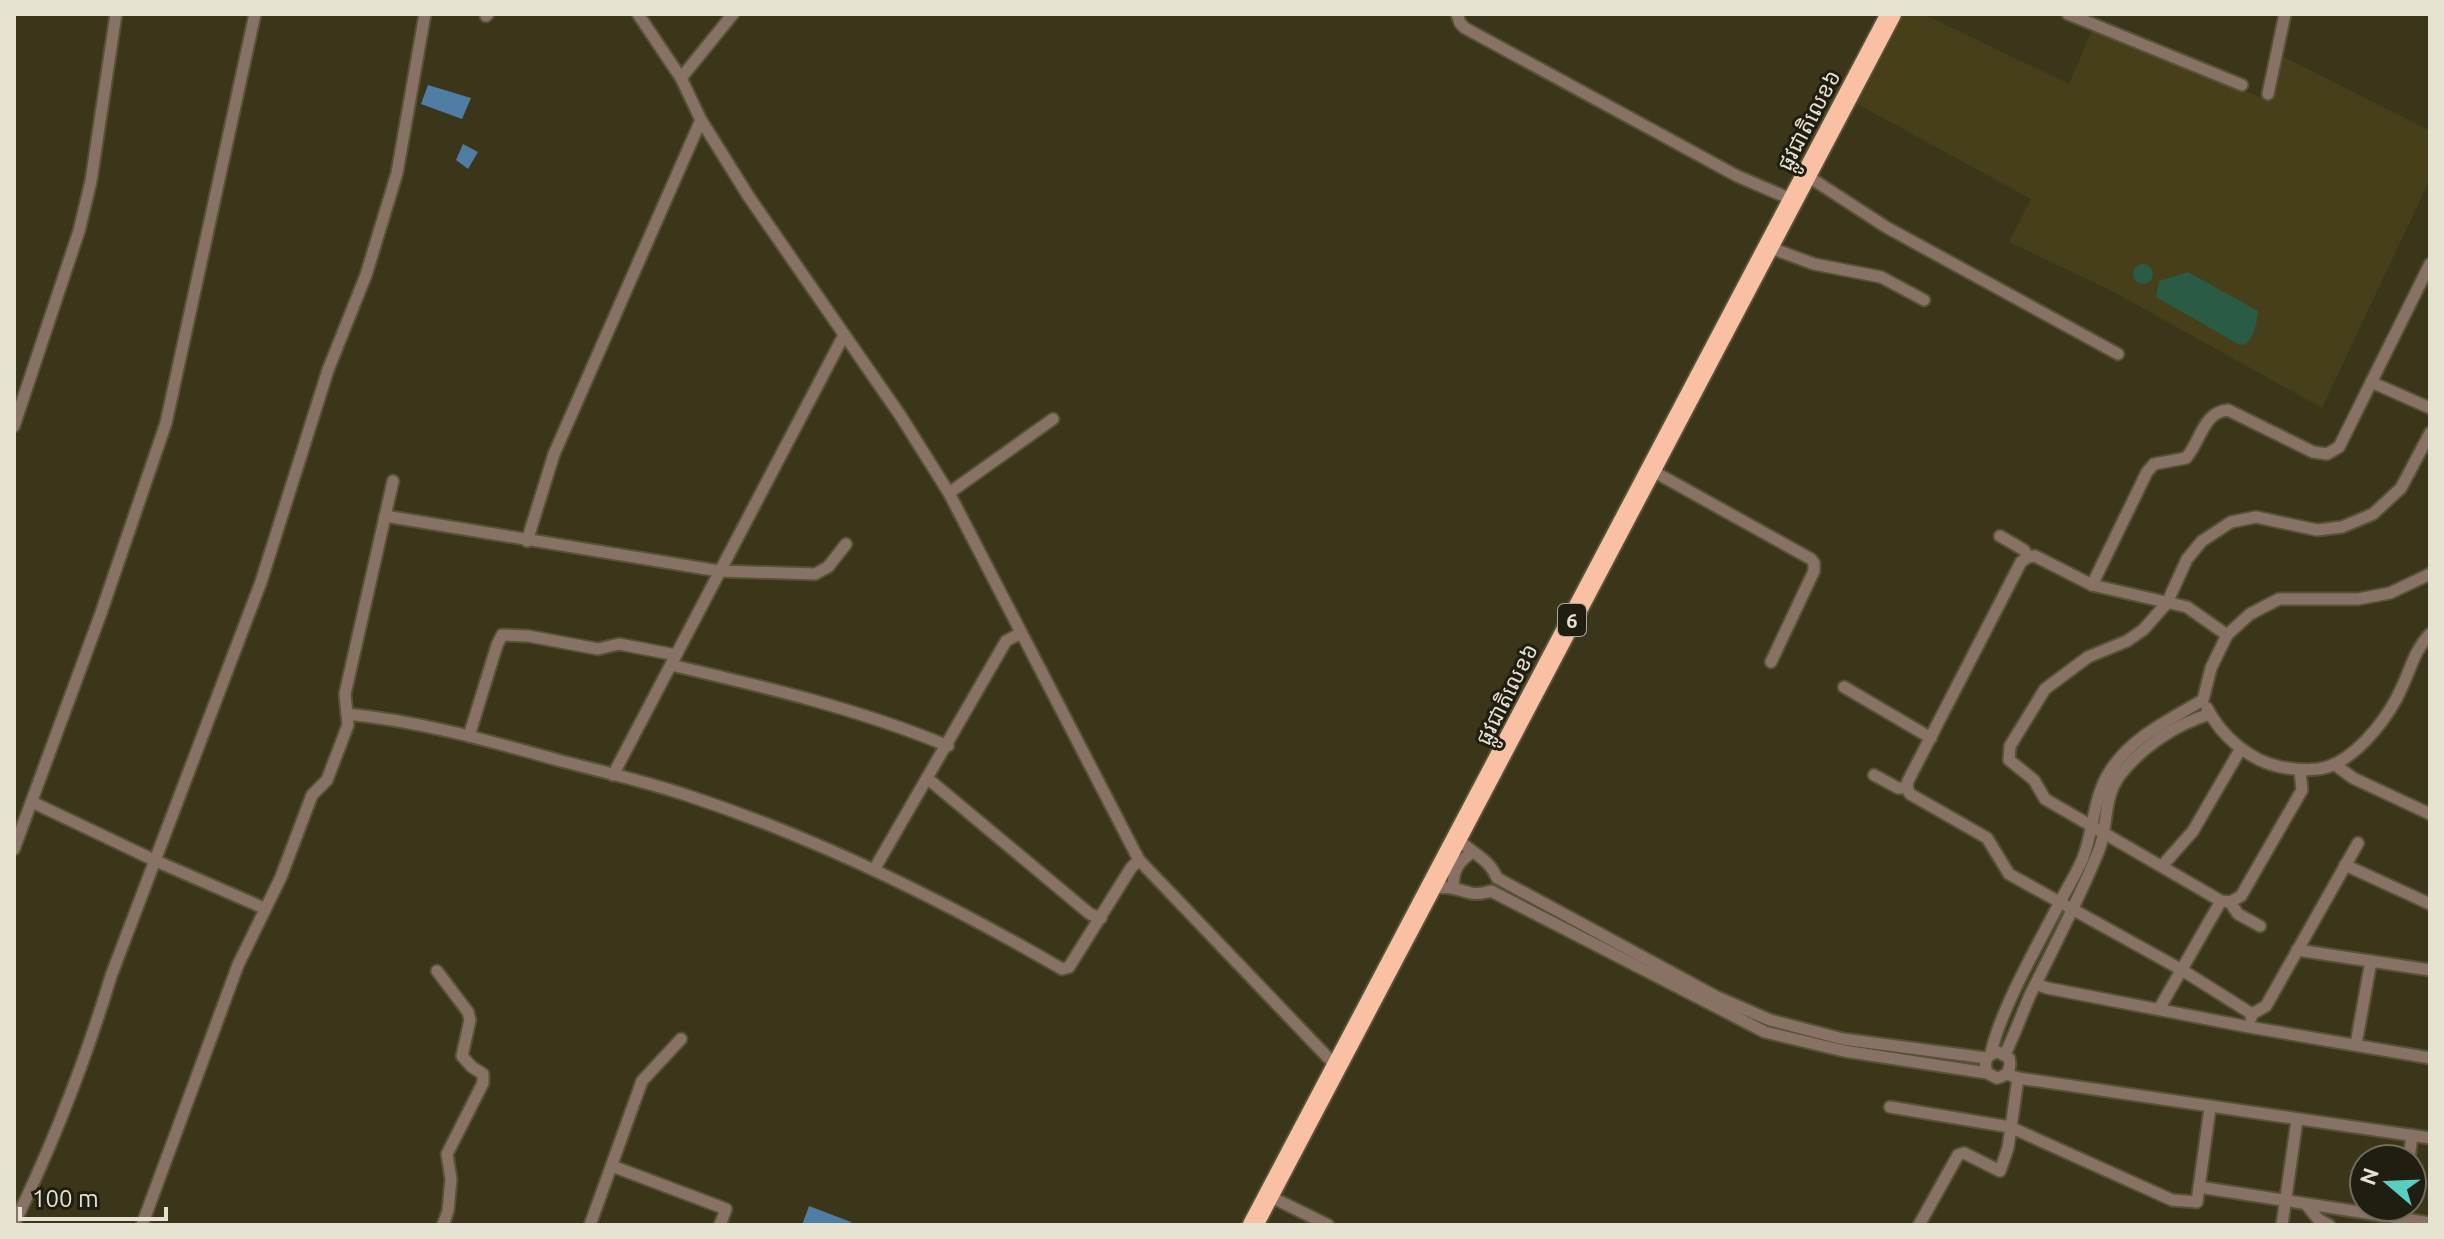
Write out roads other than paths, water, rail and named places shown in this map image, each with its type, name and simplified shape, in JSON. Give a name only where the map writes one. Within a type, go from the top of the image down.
[{"type":"highway","name":"ផ្លូវជាតិលេខ៦","points":[[1253,1225],[1430,888],[1464,846],[1651,470],[1891,14]]},
{"type":"street","points":[[14,426],[79,231],[91,181],[116,14]]},
{"type":"street","points":[[14,849],[101,613],[166,423],[255,14]]},
{"type":"street","points":[[14,1224],[54,1140],[111,976],[261,582],[328,370],[366,275],[397,173],[425,14]]},
{"type":"street","points":[[638,14],[681,78],[701,120],[749,197],[900,415],[949,493],[1139,860],[1336,1066]]},
{"type":"street","points":[[681,78],[733,14]]},
{"type":"street","points":[[1457,14],[1465,28],[1737,176],[1793,200]]},
{"type":"street","points":[[2068,14],[2242,85]]},
{"type":"street","points":[[2268,94],[2285,14]]},
{"type":"street","points":[[527,541],[554,454],[701,120]]},
{"type":"street","points":[[1806,175],[1886,227],[2118,354]]},
{"type":"street","points":[[1768,247],[1814,264],[1881,277],[1924,300]]},
{"type":"street","points":[[2092,585],[2147,472],[2154,464],[2186,458],[2211,416],[2218,411],[2228,410],[2313,452],[2327,454],[2339,447],[2430,264]]},
{"type":"street","points":[[613,775],[844,335]]},
{"type":"street","points":[[2371,382],[2430,408]]},
{"type":"street","points":[[949,493],[1053,419]]},
{"type":"street","points":[[2260,926],[2238,914],[2226,901],[2045,799],[2034,780],[2009,760],[2010,746],[2045,689],[2088,657],[2127,641],[2143,630],[2167,603],[2187,559],[2202,541],[2231,522],[2256,517],[2317,530],[2342,527],[2373,514],[2401,488],[2430,433]]},
{"type":"street","points":[[1651,470],[1814,563],[1814,571],[1771,662]]},
{"type":"street","points":[[142,1225],[238,965],[281,877],[312,795],[327,780],[348,725],[345,694],[393,481]]},
{"type":"street","points":[[385,516],[719,571],[815,574],[828,567],[846,544]]},
{"type":"street","points":[[2000,536],[2024,550],[2028,557]]},
{"type":"street","points":[[2227,635],[2187,607],[2092,585],[2035,556],[2028,557],[2021,562],[1907,788],[1910,794],[1987,838],[2009,874],[2182,970],[2252,1014]]},
{"type":"street","points":[[2430,574],[2390,593],[2358,599],[2279,599],[2250,614],[2227,635],[2211,668],[2203,700],[2210,714],[2240,750],[2269,765],[2300,771],[2334,764],[2377,731],[2402,689],[2417,648],[2430,634]]},
{"type":"street","points":[[875,868],[1006,641],[1021,633]]},
{"type":"street","points":[[469,736],[502,635],[528,636],[598,649],[619,644],[905,728],[948,746]]},
{"type":"street","points":[[1844,687],[1931,738]]},
{"type":"street","points":[[1987,1073],[1984,1066],[1994,1038],[2082,861],[2093,828],[2095,807],[2110,771],[2136,742],[2168,719],[2203,700]]},
{"type":"street","points":[[347,714],[437,727],[687,795],[741,814],[875,868],[977,920],[1062,969],[1069,967],[1139,860]]},
{"type":"street","points":[[2005,1054],[2036,984],[2074,911],[2104,835],[2105,808],[2119,776],[2145,749],[2178,727],[2210,714]]},
{"type":"street","points":[[2162,866],[2193,831],[2240,750]]},
{"type":"street","points":[[2334,764],[2353,778],[2430,814]]},
{"type":"street","points":[[2159,1009],[2226,901],[2241,896],[2302,790],[2300,771]]},
{"type":"street","points":[[1874,775],[1898,788],[1907,788]]},
{"type":"street","points":[[927,778],[1090,914],[1101,918]]},
{"type":"street","points":[[32,802],[264,908]]},
{"type":"street","points":[[2249,1027],[2252,1014],[2266,1006],[2358,843]]},
{"type":"street","points":[[1453,888],[1453,875],[1464,846],[1484,858],[1497,878],[1517,890],[1717,997],[1770,1020],[1843,1039],[1988,1056],[1998,1052],[2005,1054],[2012,1076],[2010,1127],[2008,1148],[2000,1171],[1964,1153],[1958,1155],[1919,1225]]},
{"type":"street","points":[[2345,865],[2430,904]]},
{"type":"street","points":[[1430,888],[1453,888],[1477,895],[1491,891],[1765,1032],[1844,1051],[1987,1073],[1997,1078],[2012,1076],[2210,1108],[2430,1138]]},
{"type":"street","points":[[2297,950],[2430,970]]},
{"type":"street","points":[[2356,1044],[2371,961]]},
{"type":"street","points":[[437,971],[468,1012],[470,1020],[462,1056],[483,1074],[483,1083],[447,1154],[451,1179],[448,1211],[443,1225]]},
{"type":"street","points":[[2036,984],[2249,1027],[2430,1058]]},
{"type":"street","points":[[1765,1032],[1770,1020]]},
{"type":"street","points":[[590,1225],[642,1081],[681,1039]]},
{"type":"street","points":[[1890,1107],[2010,1127],[2172,1200],[2197,1202],[2210,1108]]},
{"type":"street","points":[[2282,1225],[2297,1120]]},
{"type":"street","points":[[2411,1143],[2412,1135]]},
{"type":"street","points":[[612,1166],[726,1209],[720,1225]]},
{"type":"street","points":[[2199,1187],[2348,1210]]},
{"type":"street","points":[[1269,1196],[1328,1225]]},
{"type":"street","points":[[2306,1204],[2320,1223]]},
{"type":"water","points":[[428,85],[471,98],[462,119],[421,104]]},
{"type":"water","points":[[463,144],[478,152],[468,169],[456,160]]},
{"type":"water","points":[[809,1206],[851,1222],[852,1225],[802,1225]]}]
